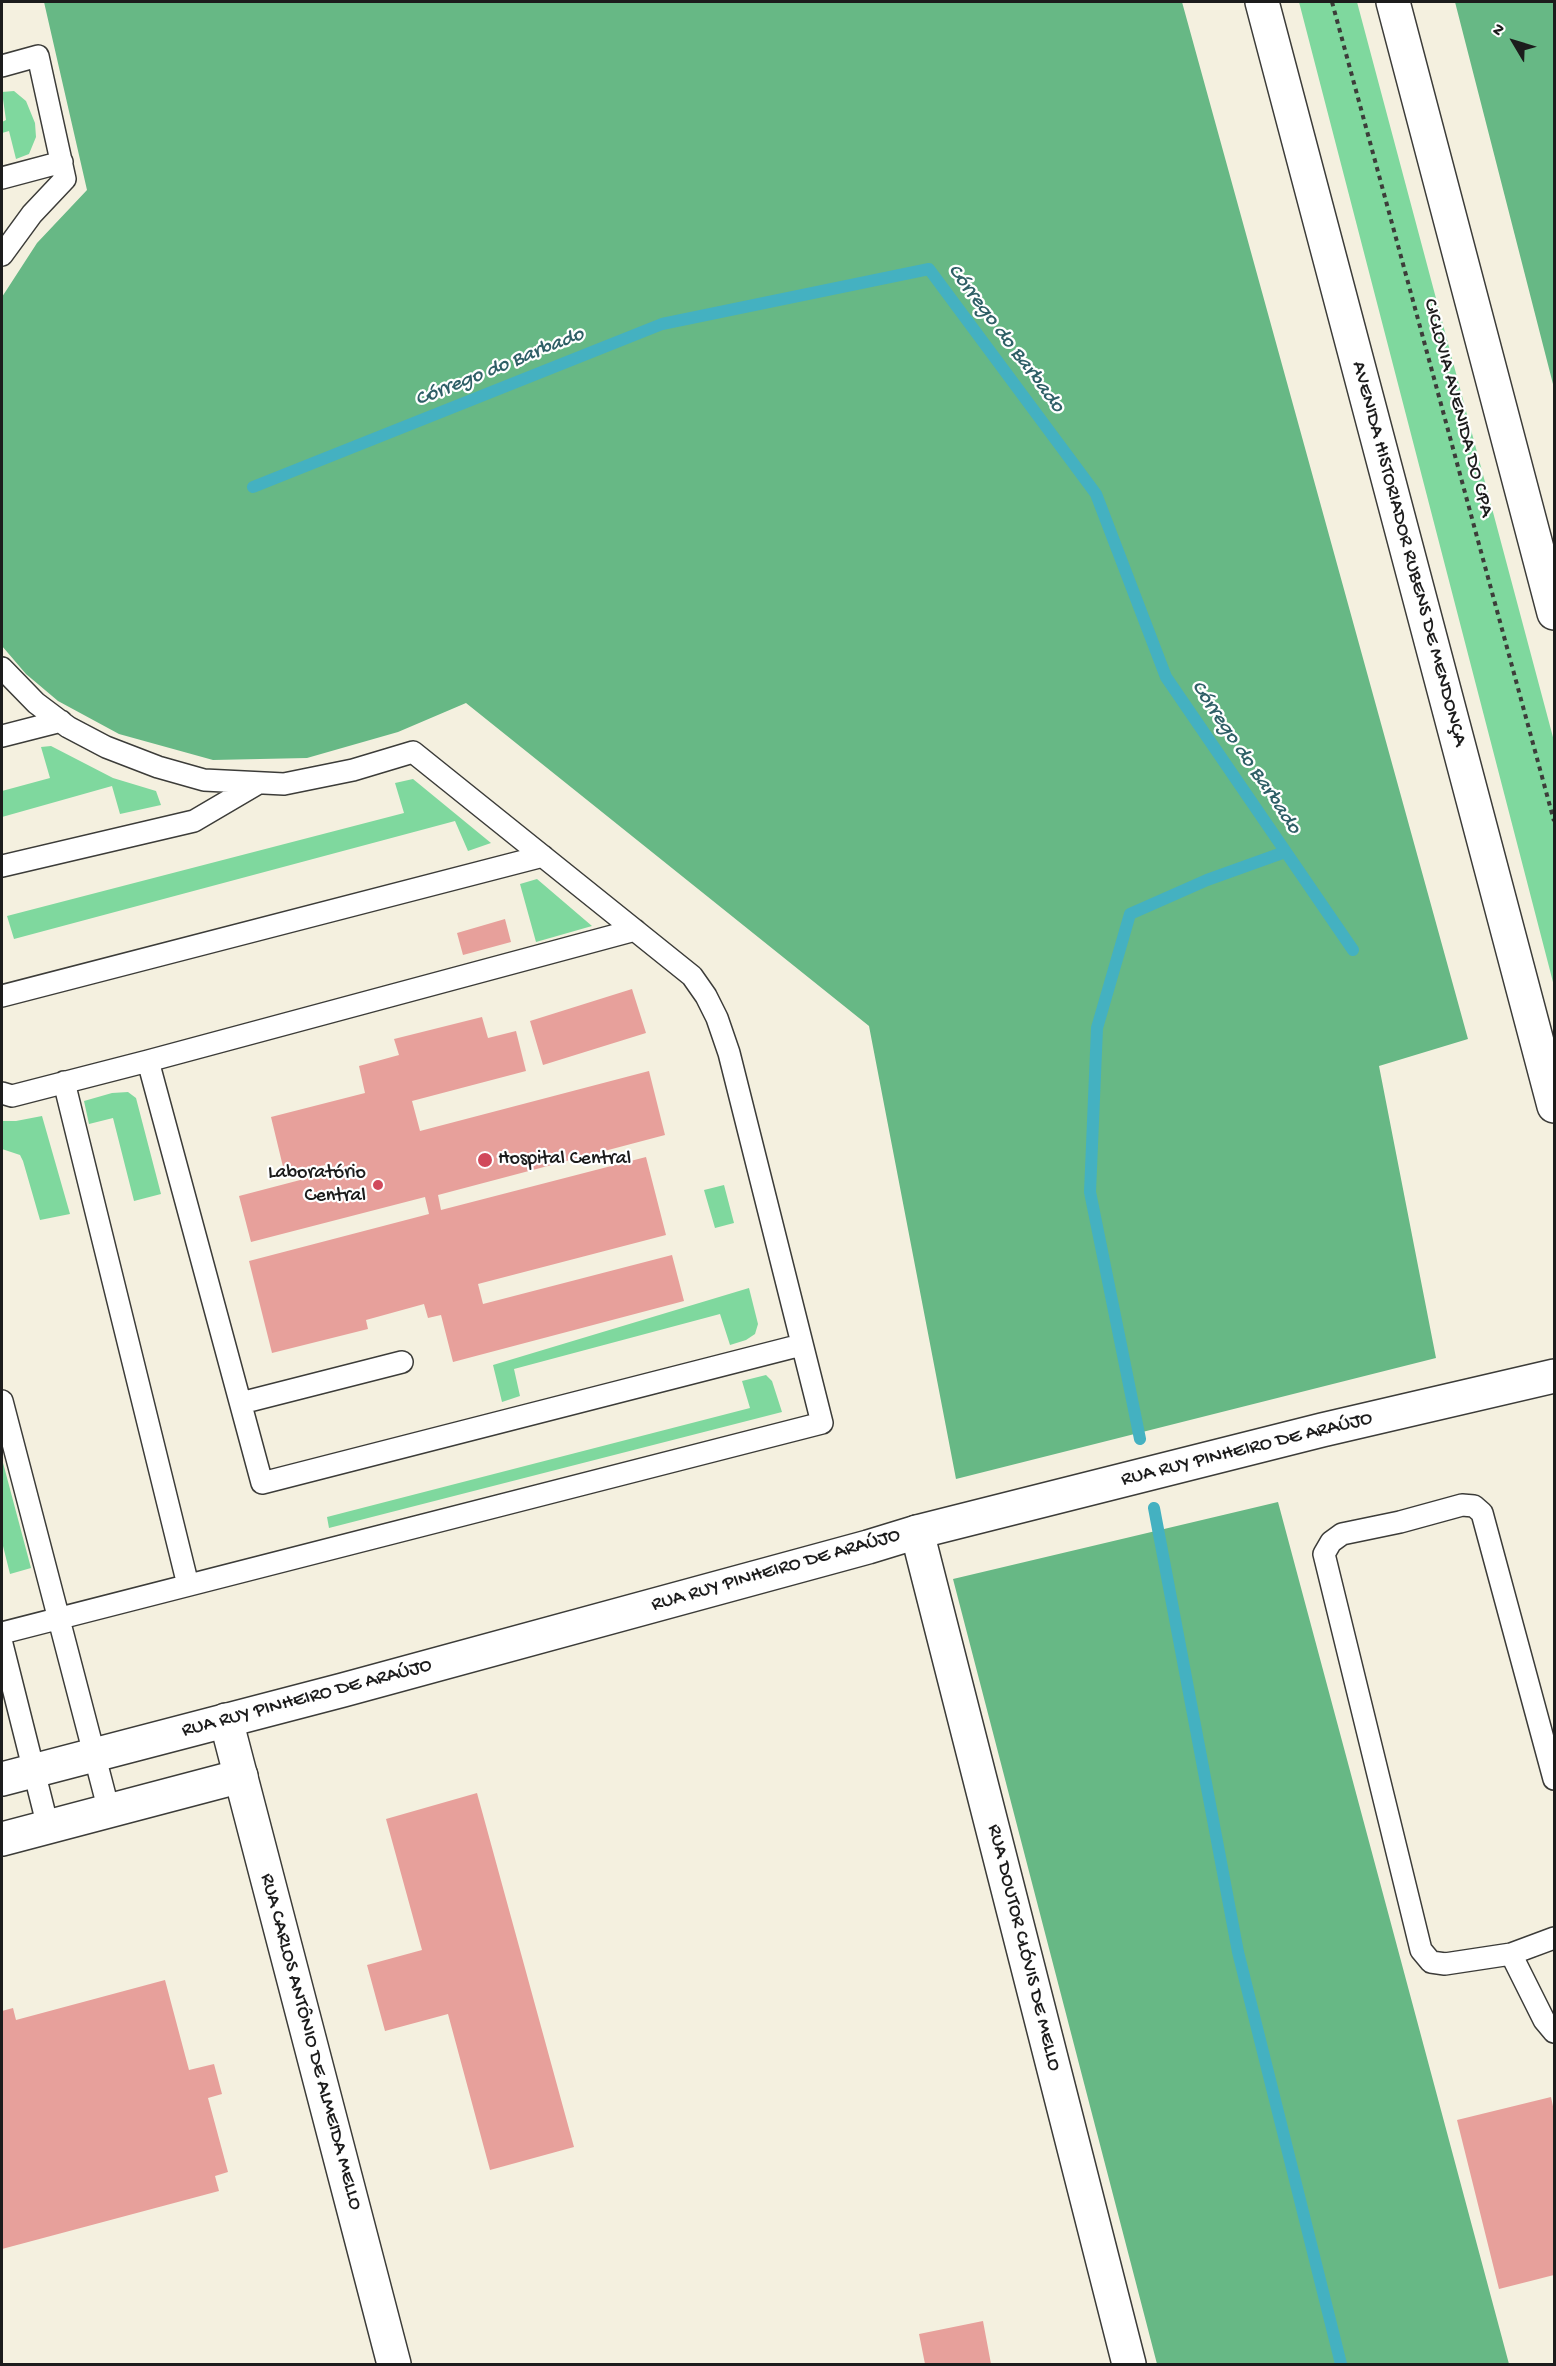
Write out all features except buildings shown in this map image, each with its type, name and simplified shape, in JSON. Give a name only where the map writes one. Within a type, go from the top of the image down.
[{"type":"street","name":"AVENIDA HISTORIADOR RUBENS DE MENDONÇA","points":[[1262,2],[1554,1106]]},
{"type":"street","points":[[1393,2],[1554,613]]},
{"type":"street","name":"RUA RUY PINHEIRO DE ARAÚJO","points":[[2,1779],[917,1532],[1322,1430],[1554,1376]]},
{"type":"street","name":"RUA DOUTOR CLÓVIS DE MELLO","points":[[917,1532],[1129,2364]]},
{"type":"street","name":"RUA CARLOS ANTÔNIO DE ALMEIDA MELLO","points":[[226,1720],[394,2364]]},
{"type":"street","points":[[2,1839],[241,1776]]},
{"type":"lane","points":[[2,66],[38,56],[65,179],[32,214],[2,255]]},
{"type":"lane","points":[[2,178],[62,162]]},
{"type":"lane","points":[[2,668],[36,703],[61,721],[106,747],[158,767],[204,780],[284,784],[313,779],[413,752],[692,976],[706,996],[717,1018],[729,1053],[822,1423],[2,1633]]},
{"type":"lane","points":[[2,736],[61,721]]},
{"type":"lane","points":[[2,866],[194,821],[256,784]]},
{"type":"lane","points":[[2,996],[543,856]]},
{"type":"lane","points":[[2,1093],[12,1096],[148,1061],[635,930]]},
{"type":"lane","points":[[148,1061],[262,1483],[801,1345]]},
{"type":"lane","points":[[64,1082],[188,1585]]},
{"type":"lane","points":[[241,1403],[402,1362]]},
{"type":"lane","points":[[2,1404],[109,1811]]},
{"type":"lane","points":[[1554,1779],[1482,1513],[1474,1506],[1462,1505],[1400,1522],[1341,1534],[1331,1542],[1324,1554],[1421,1950],[1431,1962],[1445,1964],[1511,1954],[1554,1938]]},
{"type":"lane","points":[[2,1644],[48,1827]]},
{"type":"lane","points":[[1511,1954],[1544,2020],[1554,2032]]},
{"type":"path","name":"CICLOVIA AVENIDA DO CPA","points":[[1332,2],[1554,821]]},
{"type":"green space","points":[[44,2],[1182,2],[1468,1039],[1379,1066],[1436,1358],[956,1479],[869,1026],[466,703],[398,732],[307,758],[213,760],[119,734],[58,701],[26,674],[2,646],[2,297],[37,243],[87,190]]},
{"type":"green space","points":[[1299,2],[1357,2],[1554,741],[1554,986]]},
{"type":"green space","points":[[1455,2],[1554,2],[1554,388]]},
{"type":"green space","points":[[14,91],[26,101],[35,123],[36,137],[29,154],[16,159],[9,131],[2,133],[2,122],[6,120],[2,92]]},
{"type":"green space","points":[[51,746],[113,778],[156,791],[161,805],[120,814],[112,786],[2,817],[2,791],[50,778],[41,747]]},
{"type":"green space","points":[[413,779],[491,843],[468,851],[455,821],[14,939],[7,916],[404,813],[395,783]]},
{"type":"green space","points":[[537,879],[592,926],[536,942],[520,884]]},
{"type":"green space","points":[[128,1092],[136,1098],[161,1194],[134,1201],[113,1118],[89,1124],[84,1101],[112,1093]]},
{"type":"green space","points":[[42,1116],[70,1214],[40,1220],[20,1155],[2,1149],[2,1121]]},
{"type":"green space","points":[[724,1185],[734,1223],[715,1228],[704,1190]]},
{"type":"green space","points":[[749,1288],[758,1324],[755,1334],[746,1340],[730,1345],[720,1314],[514,1369],[520,1396],[502,1402],[493,1365]]},
{"type":"green space","points":[[766,1375],[772,1381],[782,1412],[329,1528],[327,1517],[750,1408],[742,1381]]},
{"type":"green space","points":[[2,1459],[31,1568],[10,1574],[2,1542]]},
{"type":"green space","points":[[1278,1502],[1509,2364],[1157,2364],[953,1579]]},
{"type":"waterway","name":"Córrego do Barbado","points":[[253,487],[662,324],[929,269],[1096,494],[1166,677],[1353,950]]},
{"type":"waterway","points":[[1140,1439],[1090,1192],[1097,1028],[1130,914],[1207,880],[1285,852]]},
{"type":"waterway","points":[[1154,1508],[1238,1952],[1341,2364]]},
{"type":"place","name":"Hospital Central","points":[[485,1160]]},
{"type":"place","name":"Laboratório Central","points":[[378,1185]]}]
